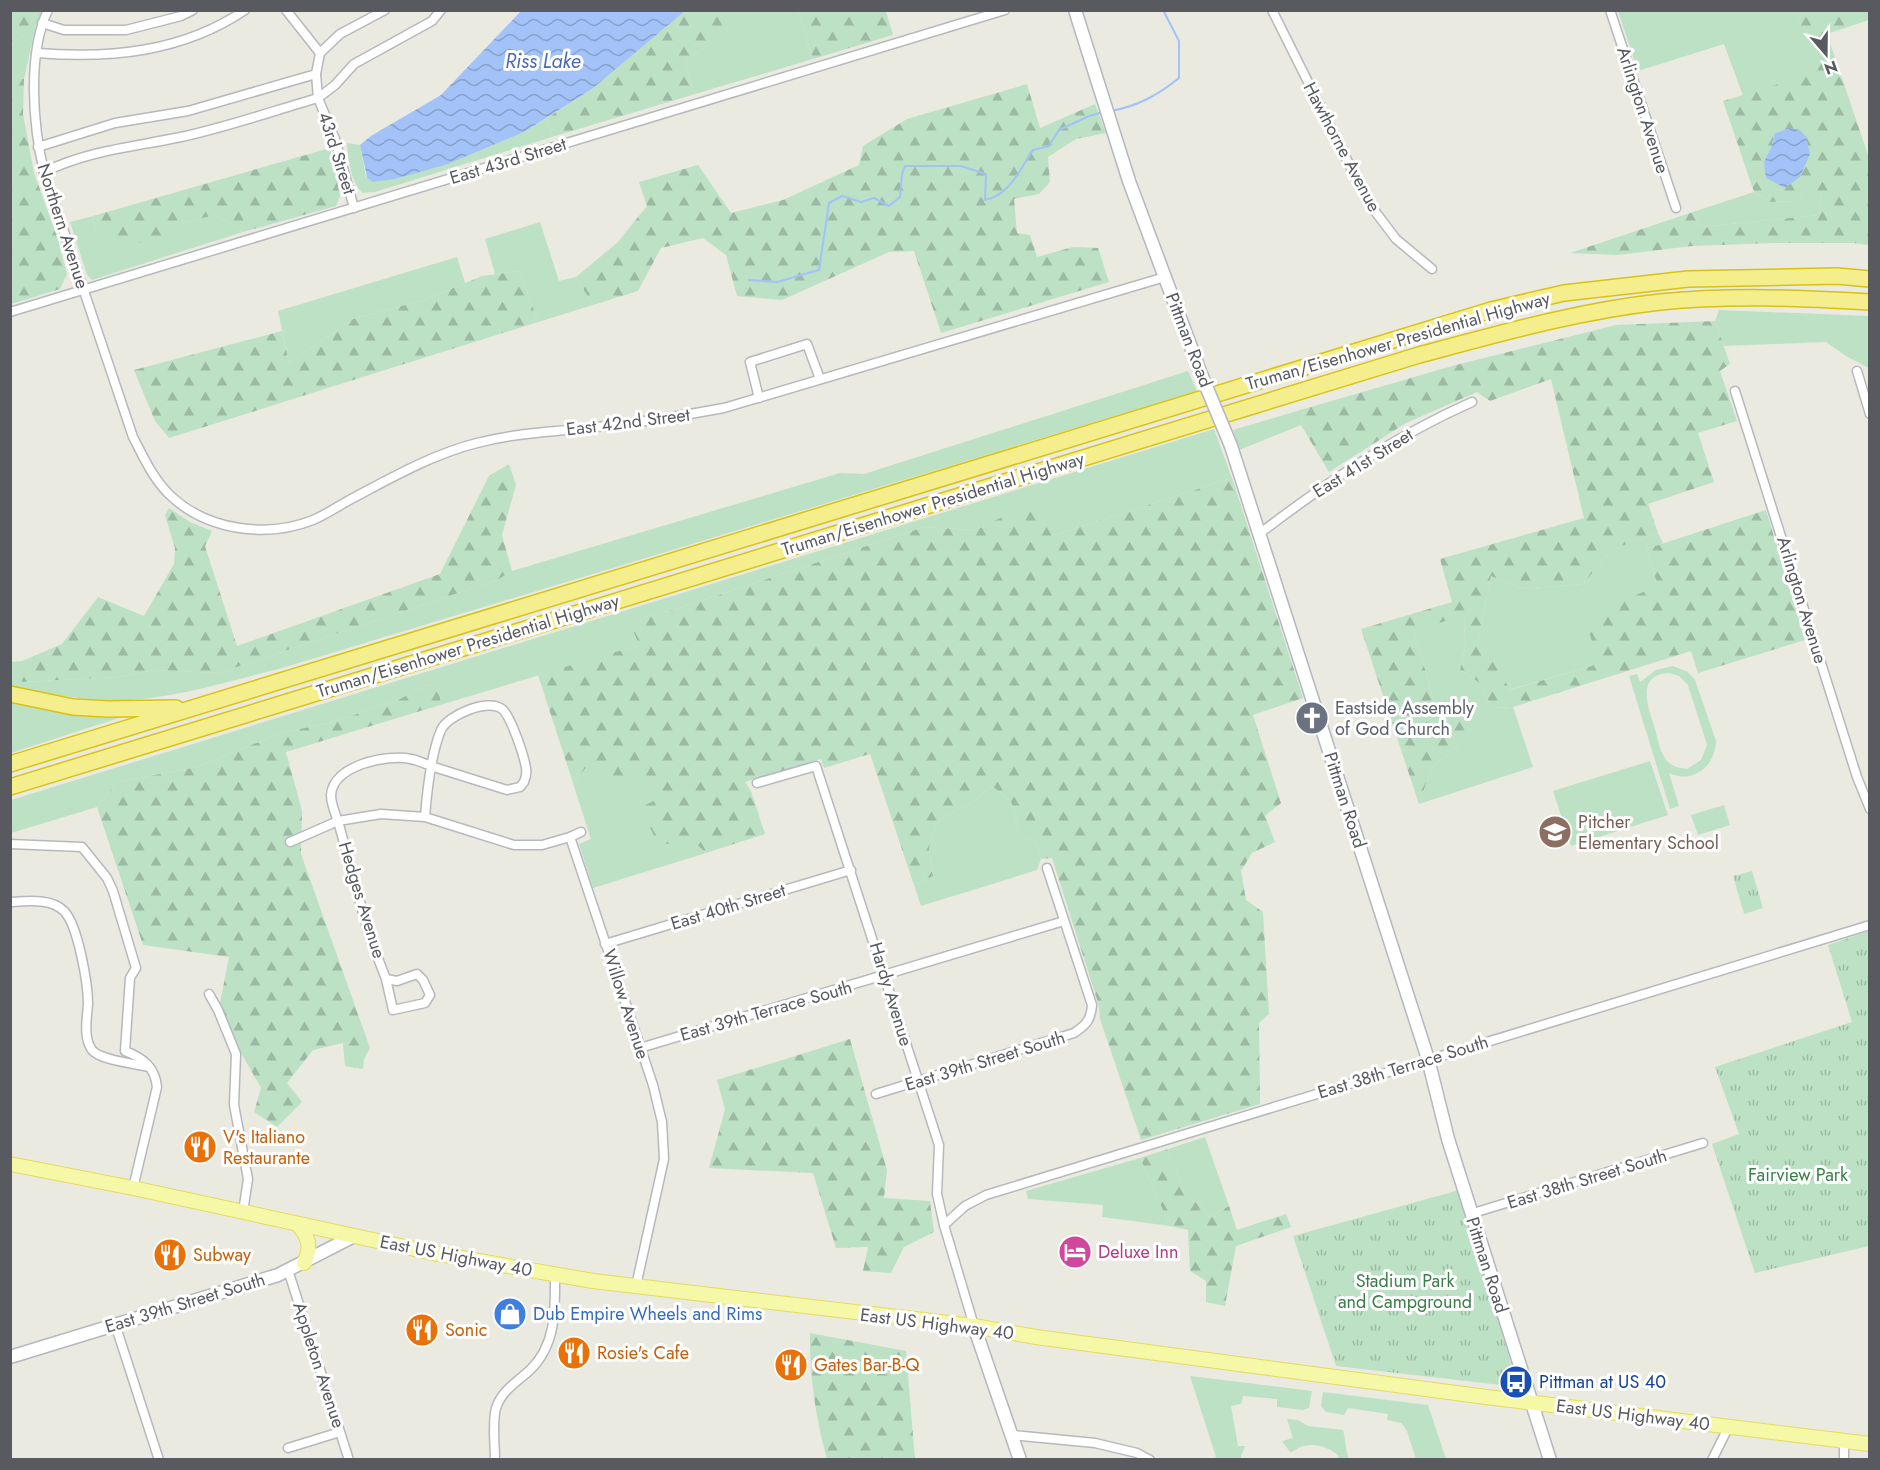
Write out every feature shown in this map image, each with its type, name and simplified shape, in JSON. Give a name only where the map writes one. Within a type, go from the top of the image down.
[{"type":"highway","name":"Truman/Eisenhower Presidential Highway","points":[[10,764],[1491,310],[1564,293],[1688,279],[1837,276],[1869,279]]},
{"type":"highway","name":"Truman/Eisenhower Presidential Highway","points":[[10,787],[1396,362],[1519,328],[1659,302],[1790,297],[1869,302]]},
{"type":"highway","points":[[10,694],[73,707],[108,709],[194,707]]},
{"type":"main road","name":"East US Highway 40","points":[[10,1164],[434,1253],[555,1274],[636,1286],[974,1326],[1036,1337],[1869,1444]]},
{"type":"main road","points":[[297,1224],[304,1231],[309,1248],[304,1263]]},
{"type":"street","name":"Northern Avenue","points":[[48,10],[42,22],[37,53],[34,110],[38,147],[44,172],[133,437]]},
{"type":"street","points":[[42,22],[64,30],[126,30],[181,16],[193,10]]},
{"type":"street","points":[[37,53],[100,56],[148,49],[199,36],[245,10]]},
{"type":"street","points":[[286,10],[320,53],[340,34],[384,10]]},
{"type":"street","points":[[44,172],[60,164],[104,150],[183,136],[318,98],[335,85],[354,64],[432,21],[441,10]]},
{"type":"street","name":"East 43rd Street","points":[[10,312],[1005,10]]},
{"type":"street","name":"Pittman Road","points":[[1076,10],[1129,181],[1201,374],[1231,446],[1428,1059],[1470,1214],[1550,1460]]},
{"type":"street","name":"Hawthorne Avenue","points":[[1272,10],[1368,202],[1396,239],[1432,269]]},
{"type":"street","name":"Arlington Avenue","points":[[1610,10],[1676,208]]},
{"type":"street","name":"43rd Street","points":[[320,53],[316,74],[318,98],[335,139],[354,208]]},
{"type":"street","points":[[38,147],[115,123],[188,111],[316,74]]},
{"type":"street","name":"East 42nd Street","points":[[133,437],[155,478],[173,498],[201,516],[233,527],[262,530],[286,528],[314,520],[413,466],[476,443],[520,433],[665,419],[724,408],[1165,277]]},
{"type":"street","points":[[759,398],[750,362],[807,344],[820,379]]},
{"type":"street","points":[[1857,371],[1869,414]]},
{"type":"street","name":"Arlington Avenue","points":[[1735,391],[1868,803]]},
{"type":"street","name":"East 41st Street","points":[[1259,534],[1316,491],[1399,438],[1472,402]]},
{"type":"street","points":[[338,821],[332,804],[331,794],[334,783],[344,772],[369,762],[398,757],[411,759],[432,766],[507,790],[520,787],[524,782],[526,769],[508,716],[499,707],[487,705],[457,714],[441,730],[432,766],[428,781],[425,817]]},
{"type":"street","name":"Hardy Avenue","points":[[757,783],[816,766],[939,1145],[937,1194],[974,1326]]},
{"type":"street","points":[[290,842],[338,821],[381,814],[425,817],[514,845],[542,845],[581,832]]},
{"type":"street","name":"Hedges Avenue","points":[[338,821],[369,935],[386,979],[393,1010],[425,1003],[430,995],[423,980],[417,974],[397,981],[386,979]]},
{"type":"street","name":"Willow Avenue","points":[[570,837],[662,1122],[664,1159],[636,1286]]},
{"type":"street","points":[[10,844],[82,847],[107,878],[113,891],[136,968],[130,978],[125,1051],[141,1058],[151,1068],[157,1087],[133,1188]]},
{"type":"street","points":[[1047,868],[1064,921]]},
{"type":"street","name":"East 40th Street","points":[[605,944],[851,870]]},
{"type":"street","points":[[10,902],[47,901],[64,911],[70,922],[84,965],[87,988],[87,1038],[92,1050],[99,1055],[151,1068]]},
{"type":"street","name":"East 39th Terrace South","points":[[640,1048],[1064,921]]},
{"type":"street","name":"East 39th Street South","points":[[876,1094],[1074,1033],[1086,1025],[1092,1005],[1064,921]]},
{"type":"street","name":"East 38th Terrace South","points":[[944,1225],[965,1206],[986,1194],[1869,925]]},
{"type":"street","points":[[209,994],[236,1054],[234,1105],[248,1179],[243,1212]]},
{"type":"street","name":"East 38th Street South","points":[[1470,1214],[1702,1143]]},
{"type":"street","name":"East 39th Street South","points":[[10,1357],[273,1276],[304,1263],[354,1236]]},
{"type":"street","name":"Appleton Avenue","points":[[288,1270],[349,1460]]},
{"type":"street","points":[[495,1460],[497,1407],[505,1390],[531,1369],[548,1345],[555,1318],[555,1274]]},
{"type":"street","points":[[115,1324],[159,1460]]},
{"type":"street","points":[[974,1326],[1020,1460]]},
{"type":"street","points":[[1712,1460],[1729,1426]]},
{"type":"street","points":[[288,1448],[340,1432]]},
{"type":"street","points":[[1012,1435],[1095,1443],[1137,1453],[1150,1460]]},
{"type":"street","points":[[1844,1440],[1844,1460]]},
{"type":"green space","points":[[11,10],[37,11],[23,35],[11,46]]},
{"type":"green space","points":[[749,10],[798,11],[813,59],[695,94],[684,62],[710,44]]},
{"type":"green space","points":[[37,11],[42,11],[36,25],[24,79],[11,75],[11,46],[23,35]]},
{"type":"green space","points":[[685,11],[749,11],[710,44],[684,62],[695,94],[552,137],[547,118],[592,89]]},
{"type":"green space","points":[[798,11],[886,11],[893,35],[813,59]]},
{"type":"green space","points":[[1618,11],[1796,11],[1818,72],[1743,96],[1724,44],[1638,71]]},
{"type":"green space","points":[[1796,11],[1869,11],[1869,20],[1827,34],[1868,155],[1869,245],[1773,243],[1692,246],[1618,255],[1570,253],[1693,212],[1701,227],[1819,215],[1821,193],[1793,201],[1769,202],[1754,192],[1723,101],[1817,72]],"holes":[[[1774,134],[1785,188],[1764,162],[1772,145]]]},
{"type":"green space","points":[[11,75],[24,79],[23,114],[34,173],[57,237],[67,274],[60,289],[11,304]]},
{"type":"green space","points":[[1027,84],[1040,128],[1095,104],[1106,133],[1076,139],[1048,157],[1050,182],[1039,194],[1014,199],[1017,233],[1030,235],[1037,257],[1073,247],[1098,248],[1109,282],[941,333],[914,251],[889,252],[782,300],[737,296],[726,255],[703,238],[661,248],[638,291],[593,305],[576,277],[618,242],[647,206],[639,182],[698,165],[731,213],[783,200],[859,165],[863,146],[907,119]]},
{"type":"green space","points":[[547,118],[552,137],[375,192],[363,193],[356,184],[351,170],[347,143],[360,145],[366,177],[448,164],[524,132]]},
{"type":"green space","points":[[330,148],[340,196],[336,206],[243,232],[216,215],[185,222],[169,240],[122,244],[96,235],[93,216]]},
{"type":"green space","points":[[1754,192],[1769,202],[1793,201],[1821,192],[1819,215],[1701,227],[1693,212]]},
{"type":"green space","points":[[216,215],[243,232],[92,280],[87,275],[70,222],[93,216],[96,235],[168,240],[185,222]]},
{"type":"green space","points":[[540,222],[559,281],[576,277],[593,305],[538,322],[520,271],[495,274],[485,239]]},
{"type":"green space","points":[[457,257],[465,283],[424,300],[353,319],[289,363],[278,311]]},
{"type":"green space","points":[[520,271],[538,322],[169,438],[155,421],[134,370],[282,331],[289,363],[353,319],[424,300],[482,276]]},
{"type":"green space","points":[[1719,310],[1869,316],[1869,368],[1826,342],[1724,346],[1715,321]]},
{"type":"green space","points":[[1715,321],[1730,364],[1720,371],[1737,421],[1698,433],[1714,482],[1648,504],[1658,533],[1613,549],[1583,584],[1522,589],[1491,576],[1479,634],[1510,690],[1598,664],[1585,616],[1658,586],[1646,549],[1766,510],[1805,640],[1698,673],[1691,651],[1513,707],[1492,708],[1480,683],[1460,670],[1465,648],[1464,615],[1414,631],[1435,704],[1465,706],[1472,718],[1459,744],[1431,769],[1419,804],[1361,629],[1452,602],[1440,559],[1584,518],[1551,379],[1490,401],[1477,392],[1406,423],[1329,472],[1301,425],[1304,409],[1452,366],[1616,325]]},
{"type":"green space","points":[[1188,371],[1197,391],[279,669],[177,694],[143,699],[76,698],[11,686],[10,662],[22,661],[22,682],[118,677],[155,670],[219,673],[497,580],[512,571],[840,473],[864,474]]},
{"type":"green space","points":[[1304,409],[1301,425],[1239,450],[1233,430]]},
{"type":"green space","points":[[1214,429],[1232,478],[1052,536],[1032,503],[976,530],[924,527],[677,609],[630,620],[639,645],[440,705],[440,693],[428,684],[398,700],[333,722],[281,733],[197,767],[117,782],[97,807],[11,833],[11,800]]},
{"type":"green space","points":[[509,464],[516,485],[502,535],[512,571],[497,580],[219,673],[155,670],[118,677],[22,682],[22,661],[62,644],[98,597],[144,616],[174,564],[175,548],[165,515],[169,508],[190,522],[212,531],[205,546],[237,646],[440,574],[489,476]]},
{"type":"green space","points":[[1232,478],[1303,698],[1253,715],[1281,803],[1265,816],[1275,842],[1252,853],[1241,871],[1246,900],[1263,912],[1269,1014],[1259,1023],[1260,1104],[1141,1140],[1100,1019],[1099,1006],[1052,858],[1041,859],[1036,843],[1020,835],[1011,801],[992,786],[972,803],[938,820],[929,848],[933,876],[914,885],[870,754],[824,768],[821,759],[745,782],[751,791],[765,834],[706,853],[693,841],[658,845],[641,807],[658,799],[658,778],[619,780],[589,764],[573,783],[538,675],[639,645],[629,620],[677,609],[924,527],[976,530],[1032,502],[1052,536]]},
{"type":"green space","points":[[1658,533],[1663,543],[1646,549],[1658,586],[1598,664],[1509,690],[1479,634],[1491,576],[1522,589],[1583,584],[1613,549]]},
{"type":"green space","points":[[1464,614],[1465,648],[1460,670],[1480,683],[1492,708],[1513,707],[1533,767],[1419,804],[1431,769],[1459,744],[1465,706],[1435,704],[1414,631]]},
{"type":"green space","points":[[1673,666],[1688,672],[1695,680],[1716,741],[1712,759],[1701,771],[1686,776],[1669,773],[1679,806],[1670,809],[1629,676],[1637,674],[1640,682],[1656,670]],"holes":[[[1669,673],[1679,676],[1688,685],[1707,745],[1701,760],[1687,769],[1671,764],[1663,756],[1647,694],[1651,680],[1658,675]]]},
{"type":"green space","points":[[428,684],[440,693],[440,705],[286,752],[302,811],[301,854],[370,1048],[364,1059],[363,1069],[345,1066],[343,1043],[313,1050],[287,1083],[302,1102],[277,1127],[254,1112],[261,1088],[235,1042],[220,1003],[229,957],[143,945],[97,807],[117,782],[197,767],[281,733],[333,722],[398,700]]},
{"type":"green space","points":[[10,700],[128,715],[11,753]]},
{"type":"green space","points":[[1650,761],[1668,815],[1571,846],[1553,791]]},
{"type":"green space","points":[[589,764],[619,779],[659,777],[658,799],[706,853],[593,888],[579,844],[591,839],[573,783]]},
{"type":"green space","points":[[992,786],[1011,801],[1020,835],[1036,843],[1041,859],[1037,870],[921,906],[914,885],[933,876],[929,848],[938,820],[972,803]]},
{"type":"green space","points":[[1724,805],[1730,825],[1698,835],[1691,815]]},
{"type":"green space","points":[[1752,871],[1763,908],[1744,914],[1733,876]]},
{"type":"green space","name":"Fairview Park","points":[[1869,931],[1869,1246],[1755,1273],[1712,1144],[1739,1134],[1715,1067],[1852,1022],[1828,945]]},
{"type":"green space","points":[[850,1039],[887,1170],[884,1198],[930,1201],[934,1232],[904,1247],[891,1273],[863,1271],[868,1247],[836,1248],[813,1173],[709,1168],[725,1109],[717,1080]]},
{"type":"green space","points":[[1205,1137],[1229,1206],[1209,1217],[1201,1205],[1186,1197],[1168,1149]]},
{"type":"green space","points":[[1168,1149],[1186,1197],[1201,1205],[1209,1217],[1229,1206],[1237,1230],[1286,1214],[1291,1227],[1236,1246],[1225,1306],[1206,1302],[1206,1281],[1190,1271],[1188,1230],[1170,1226],[1140,1158]]},
{"type":"green space","points":[[1140,1158],[1170,1226],[1102,1217],[1103,1205],[1028,1199],[1026,1191]]},
{"type":"green space","name":"Stadium Park and Campground","points":[[1463,1189],[1518,1387],[1336,1366],[1293,1236]]},
{"type":"green space","points":[[810,1333],[906,1351],[915,1459],[827,1459],[814,1397]]},
{"type":"green space","points":[[1190,1376],[1312,1391],[1309,1408],[1303,1410],[1277,1407],[1277,1399],[1243,1396],[1241,1404],[1231,1406],[1238,1446],[1245,1446],[1240,1459],[1213,1459],[1216,1457]]},
{"type":"green space","points":[[1323,1392],[1428,1405],[1446,1459],[1416,1459],[1407,1431],[1401,1423],[1387,1420],[1388,1414],[1348,1408],[1344,1415],[1326,1412],[1321,1406]]},
{"type":"green space","points":[[1287,1419],[1298,1420],[1308,1426],[1343,1430],[1349,1459],[1337,1459],[1339,1456],[1335,1453],[1315,1445],[1304,1446],[1290,1452],[1282,1441],[1293,1438]]},
{"type":"water","name":"Riss Lake","points":[[521,11],[685,11],[592,89],[524,132],[448,164],[395,179],[372,182],[367,177],[360,145],[371,136],[441,95]]},
{"type":"water","points":[[1789,128],[1800,130],[1806,137],[1810,154],[1800,177],[1785,188],[1766,178],[1764,162],[1772,145],[1774,134]]},
{"type":"waterway","points":[[1111,111],[1147,99],[1179,78],[1179,41],[1163,10]]},
{"type":"waterway","points":[[749,280],[777,282],[819,270],[829,203],[842,196],[861,202],[874,198],[889,206],[900,197],[905,166],[961,166],[986,174],[985,200],[1008,187],[1033,150],[1049,146],[1059,130],[1103,112]]},
{"type":"place","name":"Eastside Assembly of God Church","points":[[1312,718]]},
{"type":"place","name":"Pitcher Elementary School","points":[[1555,832]]},
{"type":"place","name":"V's Italiano Restaurante","points":[[200,1147]]},
{"type":"place","name":"Deluxe Inn","points":[[1075,1252]]},
{"type":"place","name":"Subway","points":[[170,1255]]},
{"type":"place","name":"Dub Empire Wheels and Rims","points":[[510,1314]]},
{"type":"place","name":"Sonic","points":[[422,1330]]},
{"type":"place","name":"Rosie's Cafe","points":[[574,1353]]},
{"type":"place","name":"Gates Bar-B-Q","points":[[791,1365]]},
{"type":"place","name":"Pittman at US 40","points":[[1516,1382]]}]
